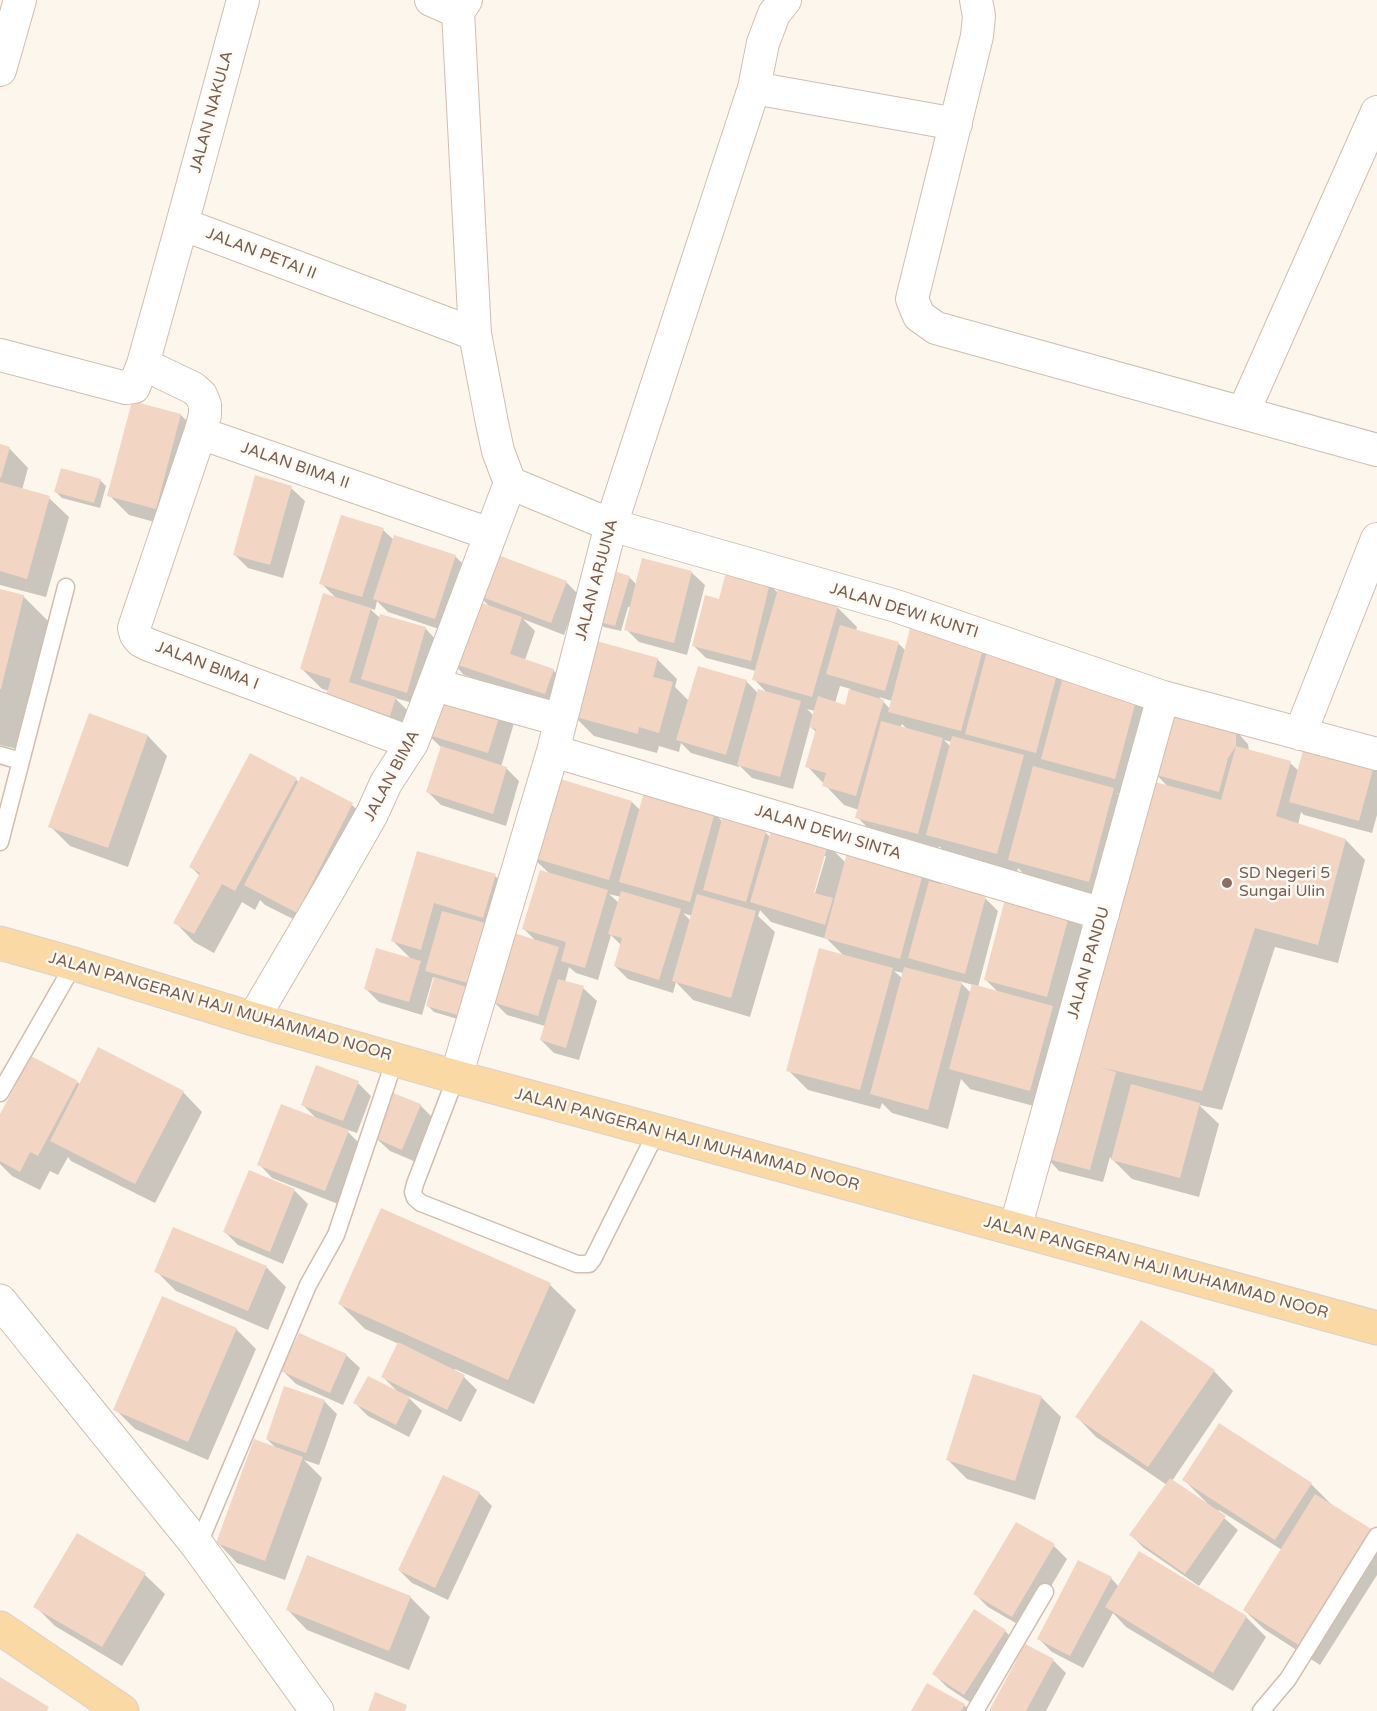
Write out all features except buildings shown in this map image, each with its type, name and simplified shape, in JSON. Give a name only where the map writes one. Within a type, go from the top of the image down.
[{"type":"main road","name":"JALAN PANGERAN HAJI MUHAMMAD NOOR","points":[[0,943],[456,1077],[1377,1328]]},
{"type":"main road","points":[[0,1628],[122,1711]]},
{"type":"street","points":[[0,69],[20,0]]},
{"type":"street","name":"JALAN NAKULA","points":[[182,224],[243,0]]},
{"type":"street","name":"JALAN ARJUNA","points":[[456,1077],[553,751],[611,525],[754,88],[763,43],[774,14],[786,0]]},
{"type":"street","points":[[976,0],[979,16],[977,36],[912,299],[919,316],[936,328],[1377,450]]},
{"type":"street","points":[[452,4],[476,334],[498,451],[510,483]]},
{"type":"street","points":[[754,88],[956,124]]},
{"type":"street","points":[[1243,413],[1377,112]]},
{"type":"street","points":[[0,355],[130,388],[134,387],[143,364],[182,224]]},
{"type":"street","name":"JALAN PETAI II","points":[[182,224],[476,334]]},
{"type":"street","points":[[143,364],[193,388],[201,395],[205,405],[205,415],[200,433]]},
{"type":"street","name":"JALAN BIMA II","points":[[200,433],[490,534]]},
{"type":"street","name":"JALAN BIMA I","points":[[200,433],[134,628],[136,635],[149,645],[412,743]]},
{"type":"street","name":"JALAN DEWI KUNTI","points":[[510,483],[611,525],[896,606],[1163,697],[1377,754]]},
{"type":"street","name":"JALAN BIMA","points":[[253,1019],[355,845],[386,783],[412,743],[510,483]]},
{"type":"street","points":[[1300,734],[1377,539]]},
{"type":"street","points":[[435,685],[561,720]]},
{"type":"street","name":"JALAN PANDU","points":[[1015,1229],[1163,697]]},
{"type":"street","name":"JALAN DEWI SINTA","points":[[553,751],[1103,914]]},
{"type":"street","points":[[0,1301],[198,1546],[317,1711]]},
{"type":"lane","points":[[0,842],[66,587]]},
{"type":"lane","points":[[0,755],[21,761]]},
{"type":"lane","points":[[0,1093],[74,964]]},
{"type":"lane","points":[[198,1546],[308,1285],[336,1235],[395,1059]]},
{"type":"lane","points":[[456,1077],[415,1184],[413,1192],[415,1198],[421,1203],[577,1264],[589,1264],[593,1259],[657,1131]]},
{"type":"lane","points":[[1262,1711],[1288,1679],[1377,1536]]},
{"type":"lane","points":[[975,1711],[1045,1592]]},
{"type":"place","name":"SD Negeri 5 Sungai Ulin","points":[[1227,883]]}]
